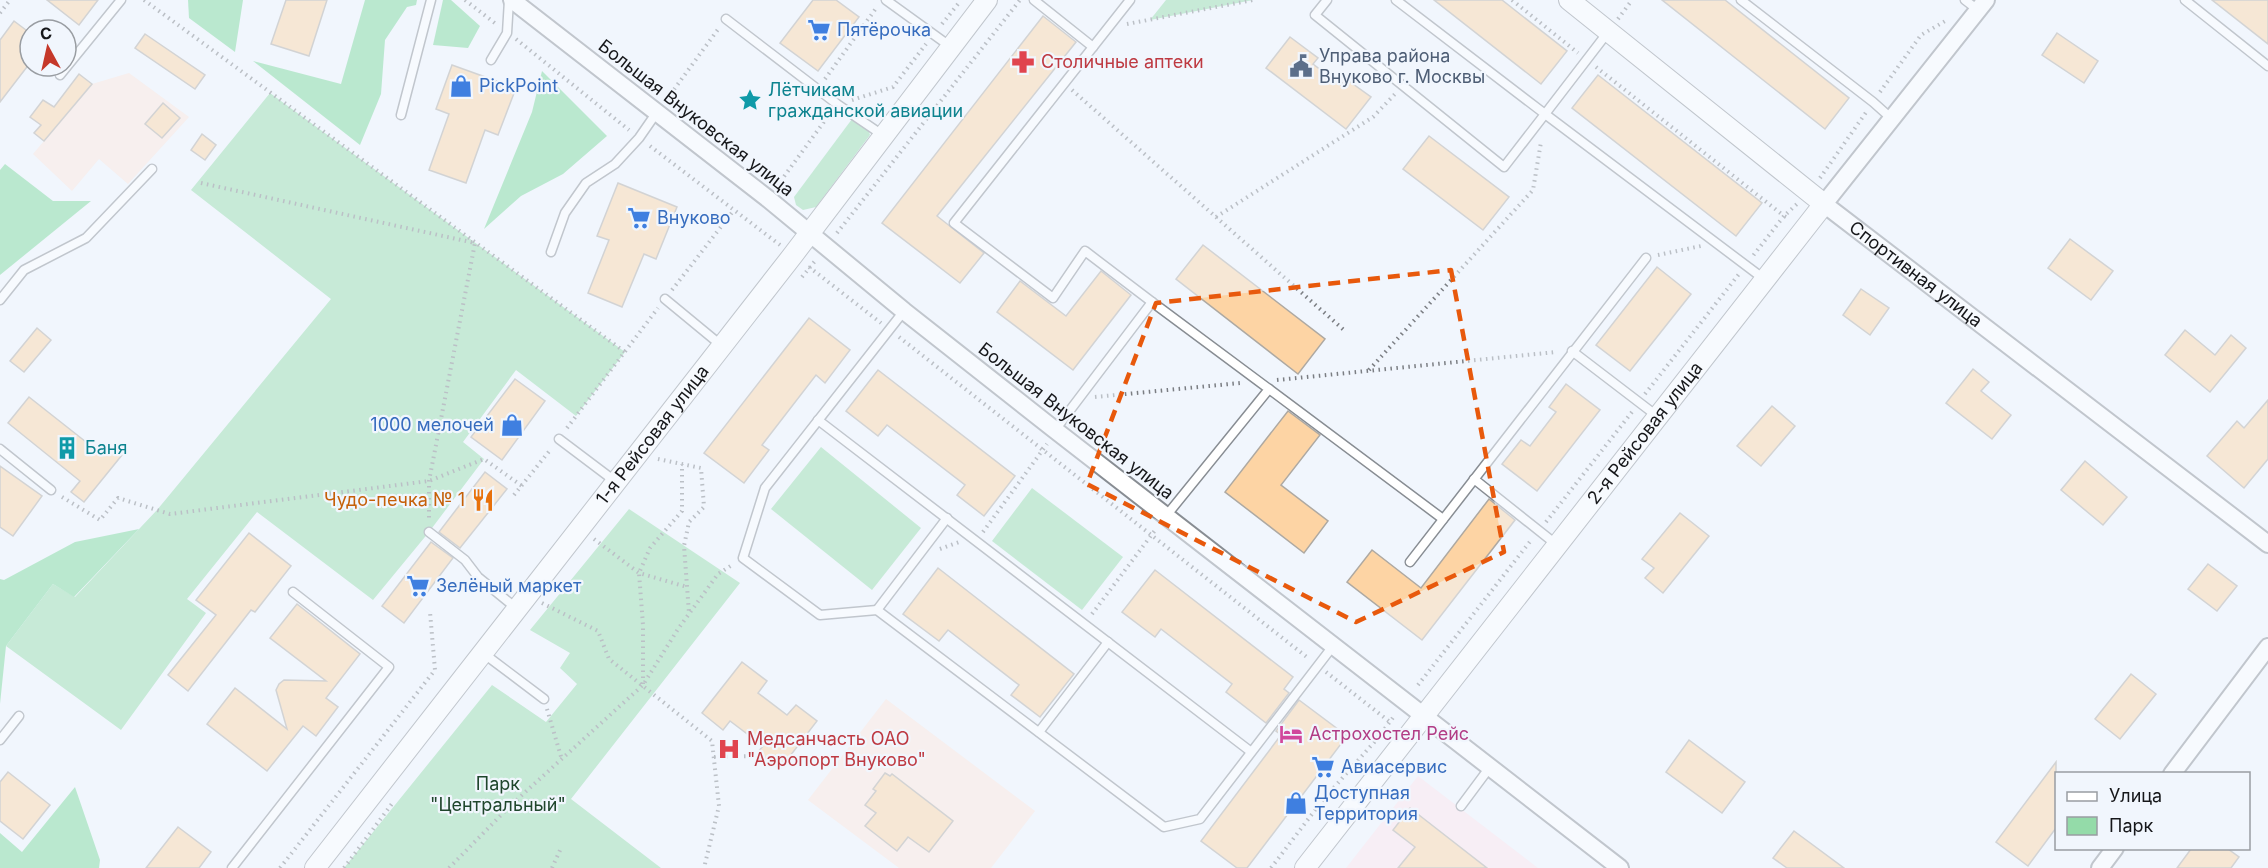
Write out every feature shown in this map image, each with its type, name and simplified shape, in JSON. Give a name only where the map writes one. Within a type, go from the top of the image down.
[{"type":"street","name":"Большая Внуковская улица","points":[[511,0],[767,198],[904,311],[1055,430],[1620,868]]},
{"type":"street","name":"1-я Рейсовая улица","points":[[315,868],[810,233],[987,0]]},
{"type":"street","name":"Спортивная улица","points":[[1569,0],[1824,204],[2268,544]]},
{"type":"street","name":"2-я Рейсовая улица","points":[[1305,868],[1764,279],[1892,119],[1976,3]]},
{"type":"street","points":[[2174,772],[2268,647]]},
{"type":"street","points":[[2100,868],[2114,850]]},
{"type":"lane","points":[[78,53],[121,0]]},
{"type":"lane","points":[[401,115],[431,0]]},
{"type":"lane","points":[[491,60],[507,33],[511,0]]},
{"type":"lane","points":[[884,0],[951,47]]},
{"type":"lane","points":[[1034,0],[1093,47]]},
{"type":"lane","points":[[1130,0],[954,223],[1053,298],[1086,251],[1443,519]]},
{"type":"lane","points":[[1327,0],[1315,15],[1504,167],[1609,31]]},
{"type":"lane","points":[[1396,0],[1764,279]]},
{"type":"lane","points":[[1741,0],[1892,119]]},
{"type":"lane","points":[[2185,0],[2268,66]]},
{"type":"lane","points":[[726,19],[837,104],[884,136]]},
{"type":"lane","points":[[551,252],[565,213],[586,183],[615,164],[639,138],[657,112]]},
{"type":"lane","points":[[0,300],[24,270],[86,238],[152,169]]},
{"type":"lane","points":[[1410,562],[1646,258]]},
{"type":"lane","points":[[665,299],[722,346]]},
{"type":"lane","points":[[1055,430],[1152,302]]},
{"type":"lane","points":[[904,311],[765,488],[743,558],[820,615],[877,610],[1164,827],[1200,819],[1250,751],[1333,646]]},
{"type":"lane","points":[[1572,351],[1658,416]]},
{"type":"lane","points":[[1166,516],[1269,389]]},
{"type":"lane","points":[[818,420],[1250,751]]},
{"type":"lane","points":[[559,439],[616,482]]},
{"type":"lane","points":[[0,449],[51,490]]},
{"type":"lane","points":[[1474,479],[1557,545]]},
{"type":"lane","points":[[877,610],[947,518]]},
{"type":"lane","points":[[429,532],[465,560],[478,577],[523,601]]},
{"type":"lane","points":[[232,868],[389,667],[293,592]]},
{"type":"lane","points":[[1039,732],[1108,642]]},
{"type":"lane","points":[[483,653],[544,699]]},
{"type":"lane","points":[[0,740],[19,716]]},
{"type":"lane","points":[[1461,806],[1490,767]]},
{"type":"path","points":[[0,13],[10,0]]},
{"type":"path","points":[[144,0],[625,352]]},
{"type":"path","points":[[465,0],[639,138],[782,246]]},
{"type":"path","points":[[817,89],[884,0]]},
{"type":"path","points":[[767,198],[837,104],[893,87],[961,0]]},
{"type":"path","points":[[836,234],[1020,0]]},
{"type":"path","points":[[1108,27],[1253,0]]},
{"type":"path","points":[[1512,0],[1784,216]]},
{"type":"path","points":[[1818,181],[1921,35],[1949,18]]},
{"type":"path","points":[[657,112],[726,19]]},
{"type":"path","points":[[1065,84],[1345,331]]},
{"type":"path","points":[[1216,217],[1373,117],[1403,86]]},
{"type":"path","points":[[1368,371],[1533,190],[1545,114]]},
{"type":"path","points":[[201,183],[476,243]]},
{"type":"path","points":[[1418,685],[1784,216],[1803,198]]},
{"type":"path","points":[[514,495],[734,210]]},
{"type":"path","points":[[429,532],[429,481],[476,243]]},
{"type":"path","points":[[1646,258],[1716,243]]},
{"type":"path","points":[[806,264],[1390,722]]},
{"type":"path","points":[[1079,399],[1572,351]]},
{"type":"path","points":[[990,522],[1043,451],[1055,430]]},
{"type":"path","points":[[51,490],[100,520],[118,498],[170,514],[429,481],[484,459],[522,486]]},
{"type":"path","points":[[658,459],[701,468],[704,507],[688,522],[684,546],[689,614]]},
{"type":"path","points":[[643,685],[643,625],[639,573],[650,548],[682,511],[682,464]]},
{"type":"path","points":[[1085,623],[1166,516]]},
{"type":"path","points":[[594,539],[639,573],[687,587]]},
{"type":"path","points":[[449,868],[510,806],[643,685],[718,574],[743,558]]},
{"type":"path","points":[[523,601],[542,603],[598,631],[609,659],[712,741],[719,806],[704,868]]},
{"type":"path","points":[[280,868],[435,670],[430,612]]},
{"type":"path","points":[[544,699],[562,760]]},
{"type":"path","points":[[1271,868],[1322,801],[1398,712]]},
{"type":"path","points":[[714,757],[755,756]]},
{"type":"path","points":[[552,868],[561,848]]},
{"type":"highlighted area","points":[[1451,270],[1504,552],[1356,622],[1087,484],[1156,303]]},
{"type":"shaded area","points":[[129,73],[189,117],[128,184],[99,159],[72,191],[33,154],[92,84]]},
{"type":"shaded area","points":[[886,699],[1035,811],[991,868],[899,868],[808,800]]},
{"type":"shaded area","points":[[1418,776],[1538,868],[1346,868]]},
{"type":"green space","points":[[188,0],[243,0],[235,52],[189,18]]},
{"type":"green space","points":[[365,0],[417,0],[416,5],[407,7],[385,40],[381,94],[360,145],[253,61],[341,84]]},
{"type":"green space","points":[[443,0],[451,0],[480,26],[468,48],[433,45]]},
{"type":"green space","points":[[1166,0],[1253,0],[1150,20]]},
{"type":"green space","points":[[542,71],[607,136],[563,174],[521,196],[484,229],[532,112]]},
{"type":"green space","points":[[270,93],[625,352],[576,416],[516,370],[463,442],[484,459],[429,532],[373,600],[257,512],[187,599],[206,613],[121,730],[6,646],[53,584],[75,597],[157,510],[331,299],[191,190]]},
{"type":"green space","points":[[855,115],[865,120],[870,135],[816,207],[803,210],[796,205],[794,197]]},
{"type":"green space","points":[[5,164],[53,201],[91,201],[0,275],[0,170]]},
{"type":"green space","points":[[821,447],[921,528],[872,590],[771,509]]},
{"type":"green space","points":[[1032,488],[1123,557],[1082,610],[992,541]]},
{"type":"green space","name":"Парк \"Центральный\"","points":[[629,509],[740,583],[571,799],[661,868],[344,868],[492,685],[546,722],[577,684],[560,668],[570,653],[530,630]]},
{"type":"green space","points":[[139,529],[74,597],[53,584],[6,646],[0,704],[0,579],[4,580],[75,542]]},
{"type":"green space","points":[[75,787],[100,860],[99,868],[0,868],[0,833],[22,852]]},
{"type":"building","points":[[47,0],[98,0],[79,25],[78,18],[70,18]]},
{"type":"building","points":[[286,0],[327,0],[309,56],[271,44]]},
{"type":"building","name":"Пятёрочка","points":[[813,0],[836,0],[859,17],[818,71],[780,43]]},
{"type":"building","points":[[1434,0],[1502,0],[1567,51],[1541,84]]},
{"type":"building","points":[[1662,0],[1725,0],[1849,98],[1825,129]]},
{"type":"building","points":[[2212,0],[2268,0],[2268,44]]},
{"type":"building","points":[[1043,16],[1076,42],[937,216],[984,253],[960,283],[882,223]]},
{"type":"building","points":[[14,21],[18,24],[18,78],[0,102],[0,40]]},
{"type":"building","points":[[2057,33],[2098,61],[2084,83],[2042,55]]},
{"type":"building","points":[[145,34],[205,75],[195,89],[135,48]]},
{"type":"building","points":[[1290,37],[1318,58],[1313,64],[1341,85],[1346,79],[1371,97],[1346,129],[1266,68]]},
{"type":"building","points":[[452,65],[516,88],[498,135],[485,130],[466,183],[429,170],[449,114],[436,109]]},
{"type":"building","points":[[78,75],[92,84],[44,141],[34,133],[41,125],[30,117],[43,100],[54,107]]},
{"type":"building","points":[[1598,75],[1762,203],[1736,236],[1572,108]]},
{"type":"building","points":[[163,103],[180,118],[162,138],[145,124]]},
{"type":"building","points":[[202,134],[216,145],[205,160],[191,150]]},
{"type":"building","points":[[1429,136],[1509,197],[1483,230],[1403,169]]},
{"type":"building","points":[[618,183],[677,207],[656,259],[644,254],[622,307],[588,293],[609,240],[597,236]]},
{"type":"building","points":[[2070,239],[2113,271],[2091,300],[2048,268]]},
{"type":"building","points":[[1203,245],[1325,339],[1298,374],[1176,279]]},
{"type":"building","points":[[1657,267],[1691,294],[1630,371],[1596,345]]},
{"type":"building","points":[[1101,271],[1131,295],[1073,370],[997,312],[1020,281],[1066,316]]},
{"type":"building","points":[[1861,289],[1889,308],[1870,335],[1843,315]]},
{"type":"building","points":[[809,318],[850,350],[825,383],[816,375],[762,445],[769,450],[744,483],[704,453]]},
{"type":"building","points":[[37,328],[51,340],[24,372],[10,361]]},
{"type":"building","points":[[2185,330],[2215,355],[2231,335],[2246,348],[2210,392],[2165,355]]},
{"type":"building","points":[[1973,369],[1989,382],[1981,391],[2011,415],[1992,439],[1946,403]]},
{"type":"building","points":[[878,370],[1015,476],[984,516],[957,495],[965,485],[887,425],[878,436],[846,411]]},
{"type":"building","points":[[515,379],[545,401],[502,460],[471,437]]},
{"type":"building","points":[[1566,384],[1600,410],[1537,491],[1502,464],[1521,440],[1530,446],[1556,412],[1549,407]]},
{"type":"building","name":"Баня","points":[[29,397],[100,453],[108,443],[122,455],[84,502],[71,492],[80,481],[8,423]]},
{"type":"building","points":[[2268,400],[2268,459],[2244,488],[2207,456],[2237,421],[2244,428]]},
{"type":"building","points":[[1772,406],[1795,426],[1761,466],[1737,446]]},
{"type":"building","points":[[1288,411],[1320,435],[1281,485],[1328,521],[1304,553],[1225,492]]},
{"type":"building","points":[[2085,461],[2127,497],[2103,525],[2061,490]]},
{"type":"building","points":[[0,466],[42,496],[13,536],[0,527]]},
{"type":"building","points":[[485,472],[507,489],[460,548],[439,532]]},
{"type":"building","points":[[1489,499],[1515,520],[1422,640],[1347,582],[1372,550],[1421,588]]},
{"type":"building","points":[[1680,513],[1709,536],[1663,593],[1645,578],[1654,568],[1642,559]]},
{"type":"building","points":[[249,533],[291,566],[255,612],[251,610],[188,691],[168,675],[216,615],[196,600]]},
{"type":"building","points":[[431,542],[453,558],[404,623],[382,606]]},
{"type":"building","points":[[2208,564],[2237,586],[2217,611],[2188,589]]},
{"type":"building","points":[[938,568],[1074,674],[1040,717],[1011,695],[1019,685],[948,630],[939,641],[903,614]]},
{"type":"building","points":[[1155,570],[1293,677],[1284,689],[1289,693],[1266,723],[1226,692],[1232,684],[1161,629],[1155,637],[1122,612]]},
{"type":"building","points":[[297,604],[360,654],[326,698],[338,707],[316,736],[303,726],[267,771],[207,724],[235,688],[287,729],[276,690],[279,684],[284,680],[326,681],[270,638]]},
{"type":"building","points":[[742,662],[767,681],[758,693],[787,715],[796,705],[817,721],[780,769],[758,752],[763,746],[730,721],[723,730],[702,713]]},
{"type":"building","points":[[2131,674],[2156,694],[2120,739],[2095,719]]},
{"type":"building","points":[[1299,700],[1347,736],[1247,868],[1237,868],[1201,841],[1281,735],[1276,731]]},
{"type":"building","points":[[1689,740],[1745,782],[1722,813],[1666,772]]},
{"type":"building","points":[[2056,762],[2055,829],[2028,866],[1996,842]]},
{"type":"building","points":[[8,772],[50,805],[23,839],[0,821],[0,782]]},
{"type":"building","points":[[885,773],[890,776],[892,774],[953,821],[929,852],[908,837],[897,851],[865,826],[876,813],[865,805],[876,791],[873,789]]},
{"type":"building","points":[[1410,808],[1487,868],[1398,868],[1415,847],[1393,830]]},
{"type":"building","points":[[178,827],[211,852],[199,868],[146,868]]},
{"type":"building","points":[[1794,831],[1844,868],[1787,868],[1773,858]]},
{"type":"building","points":[[2190,850],[2229,850],[2239,857],[2231,868],[2177,868]]},
{"type":"place","name":"Пятёрочка","points":[[819,30]]},
{"type":"place","name":"Столичные аптеки","points":[[1023,62]]},
{"type":"place","name":"Управа района Внуково г. Москвы","points":[[1301,66]]},
{"type":"place","name":"PickPoint","points":[[461,86]]},
{"type":"place","name":"Лётчикам гражданской авиации","points":[[750,100]]},
{"type":"place","name":"Внуково","points":[[639,218]]},
{"type":"place","name":"1000 мелочей","points":[[512,425]]},
{"type":"place","name":"Баня","points":[[67,448]]},
{"type":"place","name":"Чудо-печка № 1","points":[[483,500]]},
{"type":"place","name":"Зелёный маркет","points":[[418,586]]},
{"type":"place","name":"Астрохостел Рейс","points":[[1291,734]]},
{"type":"place","name":"Медсанчасть ОАО \"Аэропорт Внуково\"","points":[[729,749]]},
{"type":"place","name":"Авиасервис","points":[[1323,767]]},
{"type":"place","name":"Доступная Территория","points":[[1296,803]]}]
